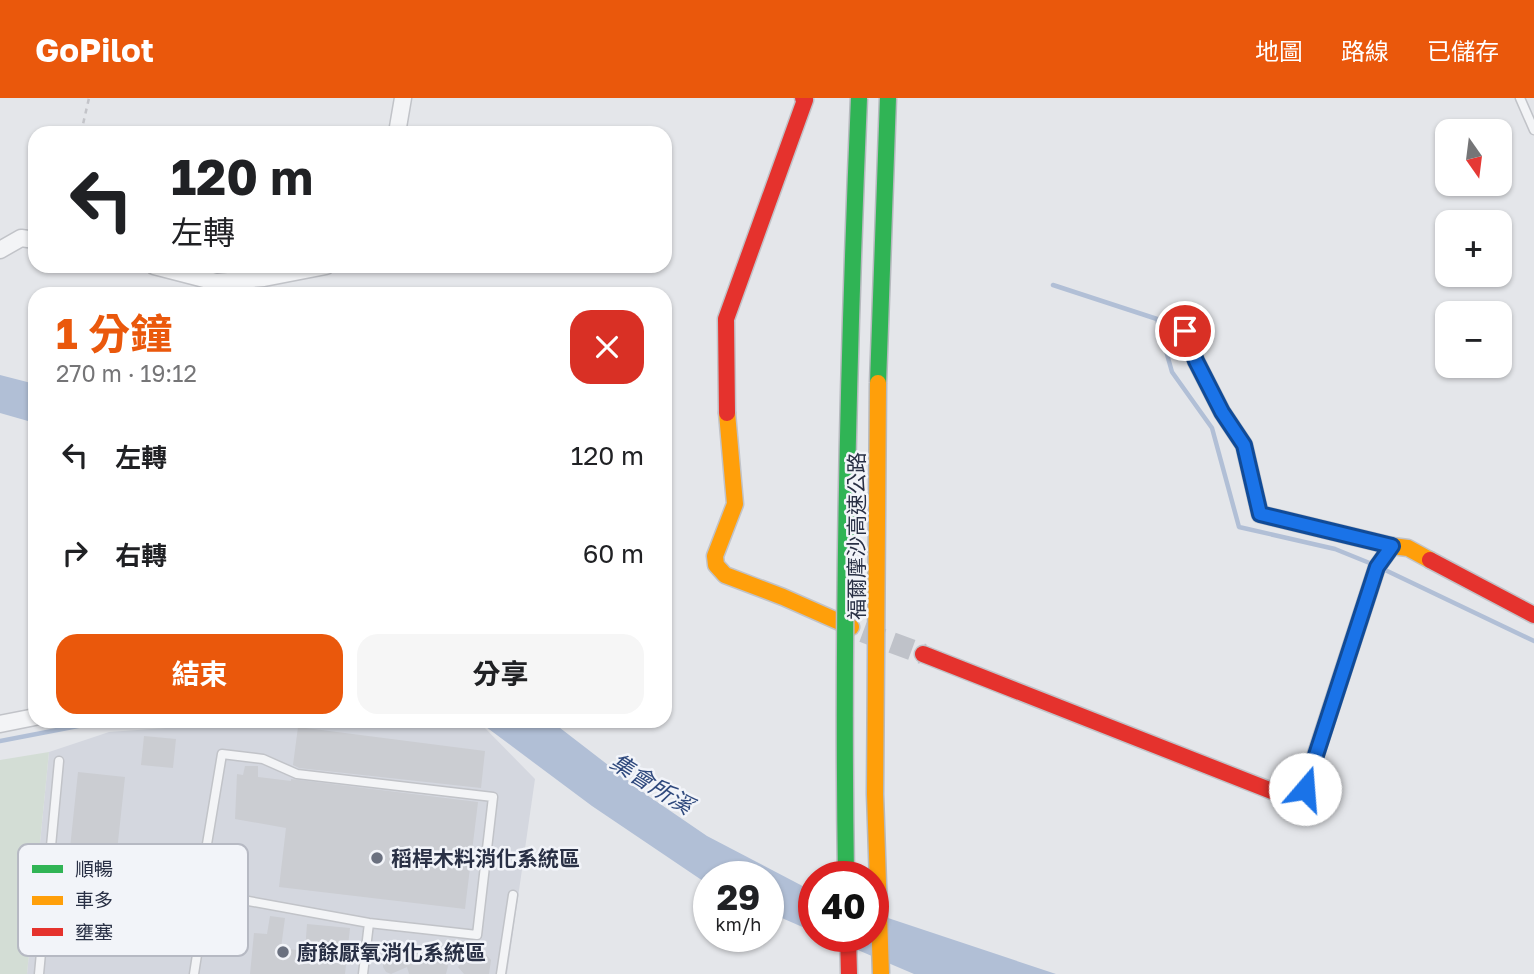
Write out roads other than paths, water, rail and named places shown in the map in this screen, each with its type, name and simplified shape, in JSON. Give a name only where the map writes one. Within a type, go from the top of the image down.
[{"type":"main road","points":[[803,98],[805,100],[726,319],[727,427],[735,504],[715,556],[716,565],[725,575],[851,627]]},
{"type":"main road","name":"福爾摩沙高速公路","points":[[846,861],[848,370],[859,98]]},
{"type":"main road","name":"福爾摩沙高速公路","points":[[881,974],[875,794],[877,376],[888,98]]},
{"type":"main road","points":[[923,654],[1282,795],[1295,794],[1305,789],[1377,567],[1392,546],[1408,548],[1534,615]]},
{"type":"main road","points":[[848,952],[849,974]]},
{"type":"street","points":[[398,126],[403,98]]},
{"type":"street","points":[[0,250],[21,238],[28,239]]},
{"type":"street","points":[[181,273],[216,282],[290,273]]},
{"type":"street","points":[[1185,331],[1196,361],[1222,412],[1244,445],[1260,514],[1392,546]]},
{"type":"street","points":[[0,724],[28,718]]},
{"type":"lane","points":[[1520,98],[1534,130]]},
{"type":"lane","points":[[207,844],[222,754],[263,759],[297,774],[492,797],[477,935],[369,923],[248,901]]},
{"type":"lane","points":[[51,844],[59,761]]},
{"type":"lane","points":[[501,974],[513,895]]},
{"type":"lane","points":[[363,974],[369,923]]},
{"type":"lane","points":[[39,974],[41,956]]},
{"type":"lane","points":[[194,974],[197,956]]},
{"type":"water","points":[[0,375],[28,382],[28,421],[0,413]]},
{"type":"water","points":[[487,728],[560,728],[647,795],[707,836],[755,861],[693,861],[693,874],[592,806]]},
{"type":"water","points":[[784,876],[798,884],[798,925],[784,919]]},
{"type":"water","points":[[889,918],[1056,974],[914,974],[862,952],[889,952]]},
{"type":"waterway","points":[[1053,285],[1157,319],[1172,372],[1212,428],[1239,527],[1335,549],[1372,564]]},
{"type":"waterway","points":[[1383,569],[1534,641]]},
{"type":"waterway","points":[[0,741],[68,728]]},
{"type":"tunnel","points":[[863,632],[923,654]]},
{"type":"place","name":"稻桿木料消化系統區","points":[[377,858]]},
{"type":"place","name":"廚餘厭氧消化系統區","points":[[283,952]]},
{"type":"water label","name":"集會所溪","points":[[652,783]]}]
